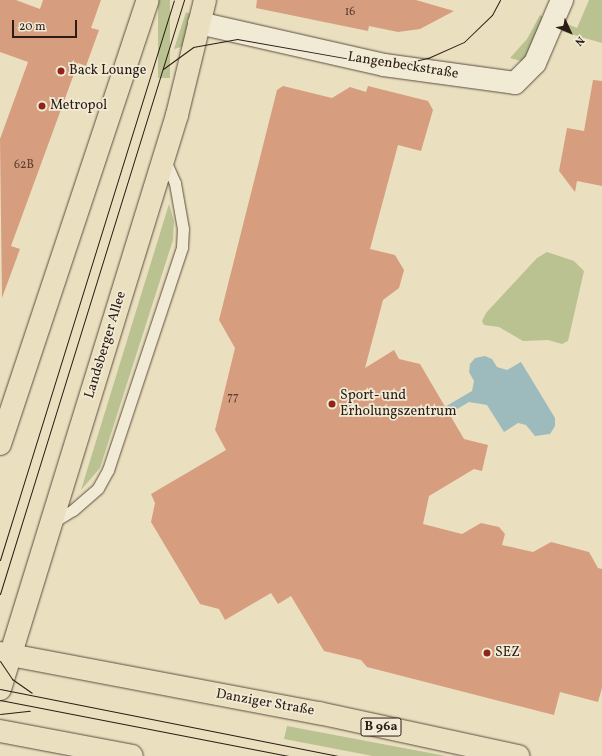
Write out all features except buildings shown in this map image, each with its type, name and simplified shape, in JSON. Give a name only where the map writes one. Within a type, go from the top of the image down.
[{"type":"main road","points":[[0,444],[148,0]]},
{"type":"main road","name":"Landsberger Allee","points":[[0,689],[5,654],[51,524],[164,160],[205,0]]},
{"type":"main road","name":"Danziger Straße","points":[[5,654],[319,713],[518,756]]},
{"type":"main road","points":[[0,731],[132,756]]},
{"type":"street","name":"Langenbeckstraße","points":[[198,23],[384,65],[515,83],[535,63],[562,0]]},
{"type":"lane","points":[[51,524],[74,510],[98,488],[108,470],[182,247],[184,228],[175,183],[164,160]]},
{"type":"green space","points":[[158,0],[170,0],[170,78],[158,78]]},
{"type":"green space","points":[[589,0],[602,0],[602,43],[557,30],[560,21],[577,28]]},
{"type":"green space","points":[[186,12],[190,14],[185,46],[174,49]]},
{"type":"green space","points":[[540,15],[546,18],[524,62],[510,58],[527,39]]},
{"type":"green space","points":[[169,204],[174,221],[173,240],[100,468],[81,490]]},
{"type":"green space","points":[[547,252],[574,261],[584,271],[568,341],[562,344],[548,340],[523,341],[499,327],[484,325],[482,321],[486,313],[537,258]]},
{"type":"green space","points":[[287,726],[446,756],[373,756],[284,739]]},
{"type":"water","points":[[485,356],[492,359],[497,367],[507,370],[521,362],[555,418],[555,426],[550,434],[535,436],[526,425],[518,423],[504,432],[487,405],[469,402],[447,415],[443,408],[472,391],[474,381],[469,372],[470,364],[475,358]]},
{"type":"tram line","points":[[0,560],[174,0]]},
{"type":"tram line","points":[[0,594],[184,0]]},
{"type":"tram line","points":[[163,69],[193,47],[237,39],[384,65],[406,63],[428,58],[464,42],[492,15],[500,0]]},
{"type":"tram line","points":[[0,661],[12,679],[32,693]]},
{"type":"tram line","points":[[0,689],[339,756]]},
{"type":"tram line","points":[[0,700],[289,756]]},
{"type":"tram line","points":[[0,714],[30,711]]},
{"type":"place","name":"Back Lounge","points":[[61,71]]},
{"type":"place","name":"Metropol","points":[[42,106]]},
{"type":"place","name":"Sport- und Erholungszentrum","points":[[332,404]]},
{"type":"place","name":"SEZ","points":[[487,653]]}]
